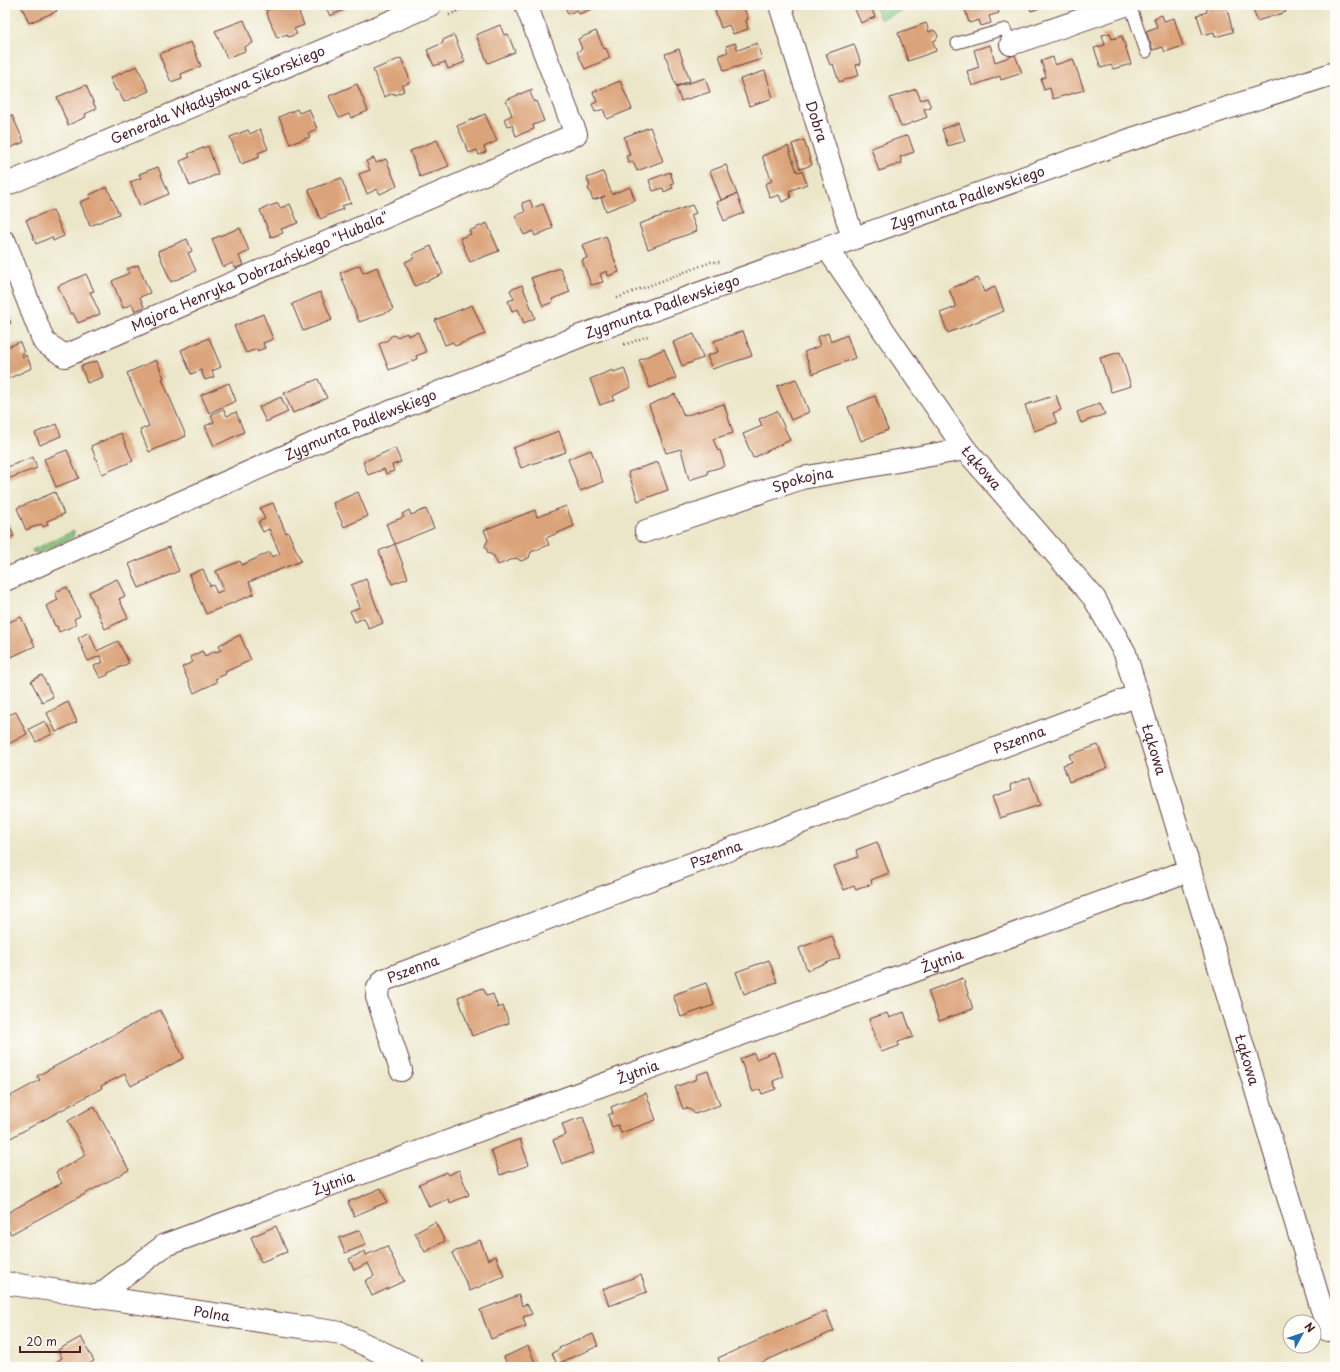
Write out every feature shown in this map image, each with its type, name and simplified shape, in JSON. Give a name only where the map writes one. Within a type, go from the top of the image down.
[{"type":"street","name":"Generała Władysława Sikorskiego","points":[[5,185],[430,5]]},
{"type":"street","name":"Majora Henryka Dobrzańskiego \"Hubala\"","points":[[5,242],[44,342],[65,356],[576,134],[526,5]]},
{"type":"street","name":"Dobra","points":[[780,5],[853,238]]},
{"type":"street","points":[[1011,44],[1089,11],[1125,5]]},
{"type":"street","name":"Zygmunta Padlewskiego","points":[[5,580],[370,420],[583,335],[1132,138],[1335,73]]},
{"type":"street","name":"Łąkowa","points":[[826,248],[965,449],[1094,598],[1126,653],[1328,1330]]},
{"type":"street","name":"Spokojna","points":[[646,530],[802,478],[965,449]]},
{"type":"street","name":"Pszenna","points":[[401,1070],[377,997],[378,988],[384,980],[1138,695]]},
{"type":"street","name":"Żytnia","points":[[97,1297],[165,1245],[1190,870]]},
{"type":"street","name":"Polna","points":[[5,1283],[341,1333],[412,1367]]},
{"type":"lane","points":[[1130,5],[1146,52]]},
{"type":"lane","points":[[957,43],[1005,29],[1011,44]]},
{"type":"green space","points":[[874,5],[918,5],[880,19]]},
{"type":"green space","points":[[74,531],[73,537],[38,553],[33,552],[32,550]]},
{"type":"building","points":[[21,5],[54,5],[57,11],[29,23]]},
{"type":"building","points":[[280,5],[296,5],[304,25],[294,29],[297,34],[288,37],[287,34],[277,38],[266,11]]},
{"type":"building","points":[[325,5],[355,5],[330,16]]},
{"type":"building","points":[[564,5],[596,5],[597,7],[579,14],[577,10],[568,14]]},
{"type":"building","points":[[713,5],[743,5],[748,19],[746,20],[748,29],[733,34],[729,25],[721,28]]},
{"type":"building","points":[[853,5],[870,5],[875,17],[861,23]]},
{"type":"building","points":[[964,5],[996,5],[999,13],[989,16],[991,23],[981,26],[979,20],[969,23]]},
{"type":"building","points":[[1029,5],[1039,5],[1040,8],[1031,11]]},
{"type":"building","points":[[1206,5],[1215,5],[1215,7],[1226,5],[1233,32],[1215,37],[1214,32],[1203,35],[1197,15],[1207,12]]},
{"type":"building","points":[[1252,5],[1284,5],[1286,12],[1257,21]]},
{"type":"building","points":[[1162,15],[1164,21],[1174,18],[1183,46],[1165,52],[1163,47],[1153,50],[1146,31],[1157,27],[1154,18]]},
{"type":"building","points":[[244,20],[253,43],[244,47],[245,51],[227,58],[215,31]]},
{"type":"building","points":[[926,23],[929,32],[933,30],[938,36],[936,40],[933,41],[936,51],[908,61],[898,33]]},
{"type":"building","points":[[500,25],[504,35],[508,34],[515,52],[488,63],[476,35]]},
{"type":"building","points":[[596,31],[610,58],[585,69],[577,52],[582,49],[578,39]]},
{"type":"building","points":[[1110,33],[1112,39],[1122,36],[1131,64],[1113,69],[1111,65],[1101,68],[1094,48],[1105,45],[1102,35]]},
{"type":"building","points":[[454,35],[465,62],[448,69],[445,62],[434,66],[427,50],[443,43],[443,40]]},
{"type":"building","points":[[191,42],[201,66],[181,74],[182,78],[171,82],[159,54]]},
{"type":"building","points":[[735,43],[738,50],[757,43],[762,59],[724,71],[719,55],[728,52],[726,46]]},
{"type":"building","points":[[854,44],[861,64],[856,65],[859,75],[839,82],[833,64],[830,65],[826,54]]},
{"type":"building","points":[[990,45],[995,62],[1015,55],[1022,73],[1001,80],[1000,76],[972,86],[967,71],[979,67],[974,50]]},
{"type":"building","points":[[679,49],[690,81],[676,86],[665,54]]},
{"type":"building","points":[[1053,57],[1055,65],[1073,59],[1084,90],[1053,99],[1050,88],[1044,90],[1041,79],[1046,77],[1041,61]]},
{"type":"building","points":[[401,58],[411,82],[402,86],[404,91],[395,95],[394,93],[384,97],[373,70]]},
{"type":"building","points":[[137,66],[149,91],[124,102],[118,90],[116,91],[110,78]]},
{"type":"building","points":[[765,71],[773,98],[749,106],[740,79]]},
{"type":"building","points":[[705,78],[710,92],[681,101],[676,87]]},
{"type":"building","points":[[620,81],[632,109],[607,119],[603,109],[595,112],[592,104],[597,102],[593,92]]},
{"type":"building","points":[[357,84],[368,111],[351,118],[349,114],[339,118],[329,96]]},
{"type":"building","points":[[86,85],[96,109],[85,114],[86,117],[68,125],[57,97]]},
{"type":"building","points":[[532,89],[533,90],[530,92],[534,102],[536,101],[544,121],[533,125],[534,129],[516,136],[512,125],[507,126],[504,119],[512,115],[506,100]]},
{"type":"building","points":[[916,89],[921,100],[927,98],[931,107],[924,109],[927,117],[901,127],[890,98]]},
{"type":"building","points":[[297,109],[299,113],[309,109],[317,129],[308,133],[310,137],[290,144],[279,117]]},
{"type":"building","points":[[485,114],[497,141],[484,147],[486,152],[479,155],[477,150],[469,153],[457,126]]},
{"type":"building","points":[[12,115],[24,142],[5,150],[5,118]]},
{"type":"building","points":[[959,123],[965,141],[948,146],[942,129]]},
{"type":"building","points":[[650,127],[663,161],[637,171],[633,162],[629,163],[626,156],[630,155],[624,137]]},
{"type":"building","points":[[260,129],[268,149],[258,153],[260,157],[241,164],[230,137],[248,130],[250,134]]},
{"type":"building","points":[[908,135],[914,152],[900,157],[902,163],[879,171],[871,148]]},
{"type":"building","points":[[437,140],[449,166],[420,177],[410,151]]},
{"type":"building","points":[[804,140],[812,165],[800,169],[792,144]]},
{"type":"building","points":[[208,146],[218,174],[190,186],[180,161],[190,157],[188,154]]},
{"type":"building","points":[[788,146],[797,172],[802,171],[807,184],[789,191],[791,198],[782,202],[779,195],[770,198],[765,184],[772,181],[762,156]]},
{"type":"building","points":[[374,158],[376,163],[386,159],[397,186],[380,194],[377,189],[367,194],[359,174],[370,170],[366,161]]},
{"type":"building","points":[[726,165],[737,194],[721,200],[710,171]]},
{"type":"building","points":[[158,167],[169,194],[140,206],[130,182],[141,178],[139,174]]},
{"type":"building","points":[[603,172],[612,194],[630,187],[635,200],[606,211],[601,198],[605,196],[593,200],[588,188],[590,186],[587,178]]},
{"type":"building","points":[[670,172],[674,184],[671,185],[673,188],[664,192],[663,188],[653,191],[649,180]]},
{"type":"building","points":[[341,178],[351,203],[342,206],[343,209],[320,219],[309,190]]},
{"type":"building","points":[[107,187],[119,214],[90,226],[80,202],[90,198],[89,195]]},
{"type":"building","points":[[737,194],[744,213],[724,221],[717,202]]},
{"type":"building","points":[[530,200],[533,208],[543,204],[553,228],[535,236],[533,231],[524,235],[515,216],[525,212],[522,203]]},
{"type":"building","points":[[278,203],[280,208],[290,204],[298,223],[281,229],[283,233],[271,237],[260,210]]},
{"type":"building","points":[[692,205],[696,213],[691,215],[697,231],[648,249],[639,224]]},
{"type":"building","points":[[53,210],[64,236],[53,241],[52,237],[36,244],[26,220]]},
{"type":"building","points":[[487,223],[499,251],[470,262],[460,238],[471,234],[469,231]]},
{"type":"building","points":[[240,228],[249,251],[239,256],[243,265],[235,268],[233,263],[223,267],[212,239]]},
{"type":"building","points":[[606,236],[619,272],[608,276],[607,271],[600,274],[603,282],[591,285],[582,260],[587,258],[582,245]]},
{"type":"building","points":[[187,239],[192,251],[188,253],[196,271],[171,282],[158,251]]},
{"type":"building","points":[[431,246],[443,274],[415,286],[405,262],[414,258],[413,254]]},
{"type":"building","points":[[138,265],[150,293],[140,297],[144,307],[135,311],[132,304],[123,308],[112,281],[129,273],[127,269]]},
{"type":"building","points":[[360,265],[363,273],[377,267],[393,310],[359,322],[340,273]]},
{"type":"building","points":[[560,268],[570,292],[552,299],[553,302],[543,306],[531,278]]},
{"type":"building","points":[[86,274],[94,291],[90,292],[100,314],[78,323],[73,313],[70,314],[58,286]]},
{"type":"building","points":[[978,278],[984,292],[995,287],[1004,311],[948,333],[940,313],[956,307],[949,289]]},
{"type":"building","points":[[522,285],[535,318],[524,323],[518,309],[512,311],[508,301],[514,299],[510,290]]},
{"type":"building","points":[[320,292],[332,320],[303,331],[292,304]]},
{"type":"building","points":[[472,305],[485,334],[455,346],[453,342],[445,345],[435,320]]},
{"type":"building","points":[[5,309],[11,323],[5,326]]},
{"type":"building","points":[[263,314],[273,339],[263,343],[265,348],[246,353],[234,326]]},
{"type":"building","points":[[743,331],[752,356],[712,369],[707,356],[718,352],[714,341]]},
{"type":"building","points":[[418,332],[426,352],[416,356],[417,359],[389,370],[379,344],[388,340],[393,335],[397,337],[407,333],[408,336]]},
{"type":"building","points":[[828,333],[831,342],[847,335],[855,358],[813,374],[804,352],[820,346],[817,337]]},
{"type":"building","points":[[694,334],[703,358],[682,366],[673,342]]},
{"type":"building","points":[[209,338],[221,367],[212,371],[214,377],[205,380],[201,370],[191,374],[181,350]]},
{"type":"building","points":[[20,342],[24,353],[21,354],[23,357],[26,355],[32,368],[5,380],[5,348]]},
{"type":"building","points":[[664,349],[676,378],[650,388],[639,360]]},
{"type":"building","points":[[1120,352],[1131,386],[1111,392],[1100,358]]},
{"type":"building","points":[[156,360],[164,378],[162,379],[186,436],[149,452],[140,430],[149,426],[127,373]]},
{"type":"building","points":[[97,361],[103,377],[87,383],[81,366]]},
{"type":"building","points":[[624,368],[631,387],[613,396],[614,400],[600,405],[590,379],[613,370],[614,372]]},
{"type":"building","points":[[318,379],[327,398],[293,413],[284,393]]},
{"type":"building","points":[[796,379],[809,412],[791,420],[777,386]]},
{"type":"building","points":[[229,383],[236,401],[209,413],[201,395]]},
{"type":"building","points":[[675,394],[684,416],[724,404],[733,433],[713,439],[718,451],[720,450],[725,466],[707,471],[708,474],[689,480],[681,449],[666,453],[649,405]]},
{"type":"building","points":[[1056,395],[1061,410],[1053,413],[1057,423],[1034,431],[1025,405]]},
{"type":"building","points":[[875,396],[888,430],[861,441],[848,407]]},
{"type":"building","points":[[281,397],[288,412],[266,422],[259,407]]},
{"type":"building","points":[[1100,403],[1105,414],[1081,423],[1077,412]]},
{"type":"building","points":[[223,409],[227,416],[236,412],[244,432],[214,446],[205,426],[214,422],[211,415]]},
{"type":"building","points":[[777,411],[790,440],[753,458],[743,434],[762,426],[759,419]]},
{"type":"building","points":[[57,424],[61,436],[40,445],[35,433]]},
{"type":"building","points":[[559,431],[566,452],[521,468],[513,448]]},
{"type":"building","points":[[121,433],[133,461],[102,474],[91,446]]},
{"type":"building","points":[[395,448],[401,462],[392,465],[394,471],[386,474],[384,469],[368,475],[363,462]]},
{"type":"building","points":[[67,450],[79,478],[56,487],[44,459]]},
{"type":"building","points":[[591,450],[603,482],[580,491],[568,459]]},
{"type":"building","points":[[33,457],[37,468],[5,480],[5,468]]},
{"type":"building","points":[[658,462],[668,490],[638,501],[628,472]]},
{"type":"building","points":[[55,492],[64,514],[47,521],[48,524],[43,527],[41,524],[26,530],[17,508]]},
{"type":"building","points":[[358,492],[368,516],[344,527],[333,503]]},
{"type":"building","points":[[273,503],[286,533],[288,532],[301,561],[249,582],[254,594],[206,614],[189,575],[203,569],[210,586],[213,585],[217,593],[224,590],[216,571],[240,561],[242,565],[270,552],[272,557],[280,554],[269,529],[263,532],[258,522],[265,519],[260,508]]},
{"type":"building","points":[[566,506],[574,526],[546,538],[549,545],[531,552],[529,558],[521,561],[516,558],[498,565],[494,556],[488,553],[485,546],[488,540],[484,530],[535,510],[537,517]]},
{"type":"building","points":[[426,509],[434,528],[395,544],[386,524],[404,517],[402,514],[409,510],[411,515]]},
{"type":"building","points":[[5,515],[14,536],[5,540]]},
{"type":"building","points":[[395,544],[408,578],[392,584],[379,551]]},
{"type":"building","points":[[169,547],[179,571],[139,588],[129,564]]},
{"type":"building","points":[[117,579],[125,596],[119,599],[128,618],[105,629],[89,592]]},
{"type":"building","points":[[366,579],[383,623],[369,629],[364,618],[355,622],[350,611],[360,607],[351,585]]},
{"type":"building","points":[[67,587],[80,616],[74,619],[76,625],[59,632],[46,606],[58,600],[55,592]]},
{"type":"building","points":[[21,617],[35,646],[5,660],[5,624]]},
{"type":"building","points":[[89,632],[97,651],[118,641],[129,663],[100,678],[94,666],[103,662],[100,656],[88,661],[78,638]]},
{"type":"building","points":[[240,635],[251,660],[225,672],[226,674],[215,679],[217,682],[194,693],[182,667],[193,662],[190,657],[202,651],[205,656],[221,650],[219,645]]},
{"type":"building","points":[[42,675],[53,697],[42,702],[31,681]]},
{"type":"building","points":[[68,702],[77,722],[56,732],[47,713]]},
{"type":"building","points":[[16,712],[27,734],[5,746],[5,715],[6,716]]},
{"type":"building","points":[[45,721],[52,734],[36,742],[29,729]]},
{"type":"building","points":[[1098,745],[1107,768],[1069,782],[1063,765],[1072,762],[1069,755]]},
{"type":"building","points":[[1030,777],[1040,805],[1000,818],[992,797],[1012,790],[1010,785]]},
{"type":"building","points":[[877,842],[889,873],[871,880],[872,884],[856,890],[854,886],[844,890],[834,866],[858,857],[856,850]]},
{"type":"building","points":[[832,936],[840,958],[807,970],[799,948]]},
{"type":"building","points":[[769,960],[777,982],[744,994],[736,972]]},
{"type":"building","points":[[963,978],[973,1009],[939,1021],[928,991]]},
{"type":"building","points":[[706,983],[714,1005],[681,1017],[673,995]]},
{"type":"building","points":[[483,988],[487,996],[493,994],[498,1008],[503,1006],[509,1023],[472,1036],[458,997]]},
{"type":"building","points":[[160,1010],[184,1058],[131,1086],[125,1074],[101,1086],[102,1088],[5,1141],[5,1099],[40,1080],[37,1076]]},
{"type":"building","points":[[904,1012],[913,1037],[898,1042],[899,1046],[881,1052],[869,1019],[887,1013],[889,1018]]},
{"type":"building","points":[[774,1052],[783,1077],[773,1081],[776,1089],[762,1094],[760,1089],[753,1092],[740,1059],[754,1053],[756,1059]]},
{"type":"building","points":[[708,1071],[720,1105],[695,1114],[687,1108],[683,1109],[675,1087],[697,1079],[696,1075]]},
{"type":"building","points":[[646,1093],[656,1120],[621,1133],[618,1125],[612,1127],[608,1115],[613,1113],[611,1107]]},
{"type":"building","points":[[94,1106],[129,1170],[11,1234],[5,1225],[5,1214],[62,1183],[56,1172],[86,1155],[68,1121]]},
{"type":"building","points":[[583,1117],[595,1152],[562,1164],[553,1140],[566,1135],[562,1124]]},
{"type":"building","points":[[520,1139],[529,1165],[500,1175],[491,1150]]},
{"type":"building","points":[[459,1170],[469,1195],[450,1203],[449,1199],[429,1207],[419,1184],[447,1172],[449,1175]]},
{"type":"building","points":[[381,1188],[387,1202],[354,1216],[348,1202]]},
{"type":"building","points":[[435,1222],[445,1241],[425,1252],[415,1233]]},
{"type":"building","points":[[276,1226],[287,1252],[261,1262],[251,1237]]},
{"type":"building","points":[[360,1230],[366,1245],[345,1253],[339,1238]]},
{"type":"building","points":[[480,1240],[488,1260],[496,1256],[504,1276],[470,1291],[452,1253]]},
{"type":"building","points":[[387,1246],[404,1281],[372,1296],[365,1281],[374,1276],[368,1263],[354,1270],[349,1259],[365,1251],[366,1255]]},
{"type":"building","points":[[641,1275],[647,1292],[609,1306],[603,1289]]},
{"type":"building","points":[[519,1295],[522,1306],[527,1304],[532,1314],[523,1317],[526,1326],[491,1339],[480,1310]]},
{"type":"building","points":[[826,1311],[834,1331],[751,1367],[721,1367],[718,1358]]},
{"type":"building","points":[[593,1334],[598,1346],[557,1364],[552,1353],[560,1349],[559,1348]]},
{"type":"building","points":[[81,1337],[94,1361],[83,1367],[59,1367],[56,1362],[62,1358],[58,1350]]},
{"type":"building","points":[[528,1346],[537,1367],[508,1367],[504,1357]]}]
